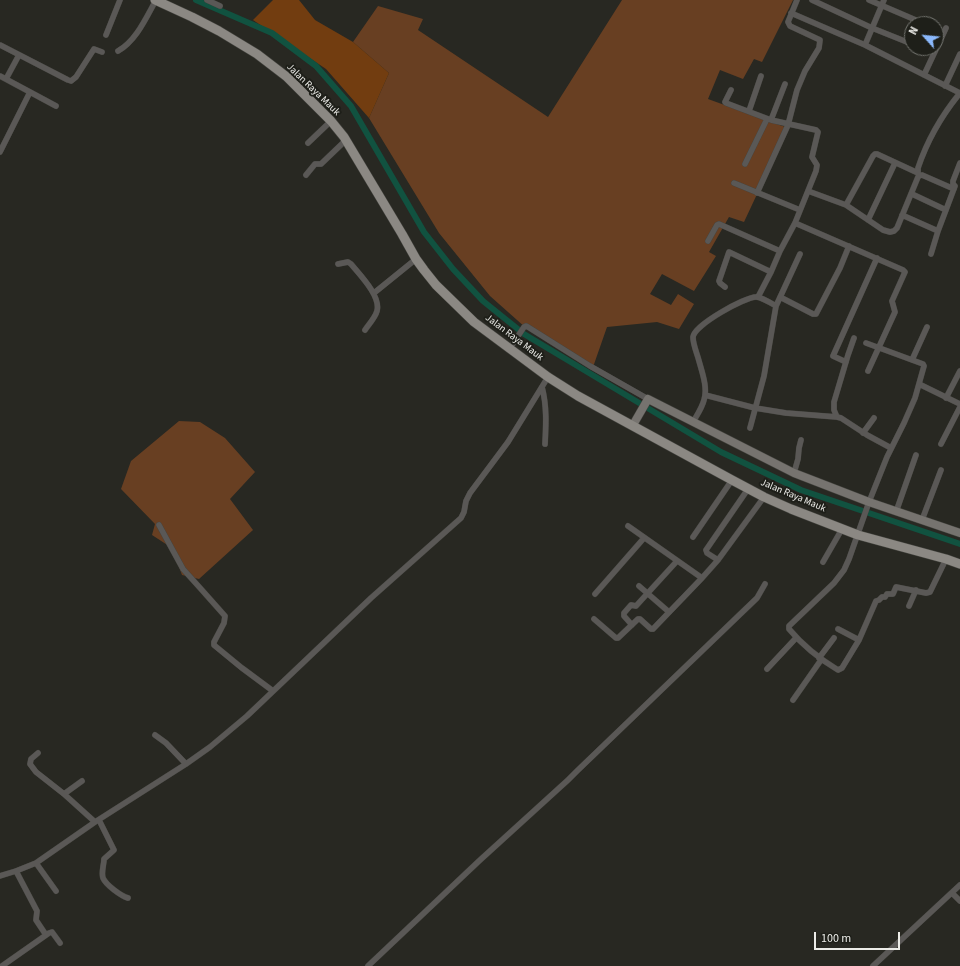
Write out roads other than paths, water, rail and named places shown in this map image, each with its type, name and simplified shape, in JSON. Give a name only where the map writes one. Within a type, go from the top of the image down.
[{"type":"main road","name":"Jalan Raya Mauk","points":[[155,0],[192,16],[219,31],[257,54],[287,77],[331,121],[346,140],[416,259],[446,296],[474,322],[511,346],[548,377],[578,396],[634,423],[764,497],[842,529],[859,532],[960,564]]},
{"type":"street","points":[[106,35],[120,0]]},
{"type":"street","points":[[118,50],[124,47],[140,29],[155,0]]},
{"type":"street","points":[[207,0],[220,6]]},
{"type":"street","points":[[757,193],[788,125],[797,90],[805,71],[819,48],[820,40],[790,26],[788,22],[790,13],[797,0]]},
{"type":"street","points":[[812,0],[824,2],[872,28],[904,41]]},
{"type":"street","points":[[869,0],[883,3],[910,16]]},
{"type":"street","points":[[865,45],[883,3]]},
{"type":"street","points":[[790,13],[865,45],[960,93],[951,104],[935,130],[918,168],[919,174],[912,194],[894,232],[883,230],[846,205],[808,192]]},
{"type":"street","points":[[924,75],[946,28]]},
{"type":"street","points":[[0,45],[72,81],[94,49],[102,52]]},
{"type":"street","points":[[945,86],[960,54]]},
{"type":"street","points":[[6,80],[19,55]]},
{"type":"street","points":[[0,76],[56,106]]},
{"type":"street","points":[[749,112],[761,76]]},
{"type":"street","points":[[745,164],[769,119],[785,84]]},
{"type":"street","points":[[731,90],[725,102],[726,103],[788,125],[816,130],[818,132],[812,157],[817,163],[817,168],[795,223],[758,297]]},
{"type":"street","points":[[0,152],[30,92]]},
{"type":"street","points":[[308,142],[331,121]]},
{"type":"street","points":[[306,175],[315,164],[321,164],[346,140]]},
{"type":"street","points":[[846,205],[874,155],[877,154],[919,174],[956,188]]},
{"type":"street","points":[[868,220],[895,163]]},
{"type":"street","points":[[956,188],[953,182],[960,163]]},
{"type":"street","points":[[734,182],[800,210]]},
{"type":"street","points":[[930,254],[946,210],[956,188]]},
{"type":"street","points":[[912,194],[946,210]]},
{"type":"street","points":[[902,215],[938,231]]},
{"type":"street","points":[[795,223],[877,258],[903,270],[904,272],[892,301],[895,312],[868,372]]},
{"type":"street","points":[[708,241],[719,224],[780,251]]},
{"type":"street","points":[[780,297],[813,314],[816,314],[840,268],[849,246]]},
{"type":"street","points":[[724,287],[719,281],[728,252],[771,272]]},
{"type":"street","points":[[750,428],[764,376],[776,306],[800,254]]},
{"type":"street","points":[[846,362],[833,356],[877,258]]},
{"type":"street","points":[[374,293],[416,259]]},
{"type":"street","points":[[338,264],[348,262],[351,264],[374,293],[378,303],[377,312],[365,330]]},
{"type":"street","points":[[693,422],[705,395],[702,372],[693,336],[696,330],[713,317],[746,300],[758,297],[776,306]]},
{"type":"street","points":[[511,346],[522,329],[526,326],[646,401],[693,422],[794,473],[868,504],[960,533]]},
{"type":"street","points":[[912,360],[927,326]]},
{"type":"street","points":[[837,417],[834,410],[834,402],[854,338]]},
{"type":"street","points":[[866,343],[923,364],[924,366],[915,398],[904,424],[891,448],[868,504],[844,570],[834,583],[789,626],[789,629],[796,638],[820,659],[840,670],[859,640],[876,601],[882,597],[885,597],[887,594],[892,594],[896,587],[928,593],[931,591],[946,559]]},
{"type":"street","points":[[946,398],[960,371]]},
{"type":"street","points":[[0,876],[36,863],[97,821],[186,764],[215,743],[247,716],[371,598],[461,518],[470,493],[508,442],[548,377]]},
{"type":"street","points":[[919,384],[960,406],[941,444]]},
{"type":"street","points":[[542,387],[546,424],[545,444]]},
{"type":"street","points":[[705,395],[755,408],[786,414],[837,417],[846,420],[864,433],[891,448]]},
{"type":"street","points":[[634,423],[646,401]]},
{"type":"street","points":[[864,433],[874,418]]},
{"type":"street","points":[[794,473],[801,440]]},
{"type":"street","points":[[896,512],[916,455]]},
{"type":"street","points":[[922,520],[941,470]]},
{"type":"street","points":[[693,537],[732,480]]},
{"type":"street","points":[[718,560],[707,553],[706,550],[748,488]]},
{"type":"street","points":[[594,619],[616,638],[618,638],[638,619],[653,629],[718,560],[764,497]]},
{"type":"street","points":[[160,525],[183,570],[225,616],[224,623],[214,642],[214,645],[273,691]]},
{"type":"street","points":[[628,526],[702,578]]},
{"type":"street","points":[[823,562],[842,529]]},
{"type":"street","points":[[596,594],[644,538]]},
{"type":"street","points":[[632,625],[623,614],[631,605],[636,606],[677,561]]},
{"type":"street","points":[[368,966],[568,780],[757,598],[765,584]]},
{"type":"street","points":[[639,586],[669,612]]},
{"type":"street","points":[[909,606],[916,590]]},
{"type":"street","points":[[838,629],[859,640]]},
{"type":"street","points":[[767,670],[796,638]]},
{"type":"street","points":[[793,700],[834,638]]},
{"type":"street","points":[[155,735],[166,743],[186,764]]},
{"type":"street","points":[[38,753],[30,764],[36,772],[97,821],[114,850],[104,859],[102,871],[104,880],[123,897],[128,898]]},
{"type":"street","points":[[64,794],[82,781]]},
{"type":"street","points":[[36,863],[56,891]]},
{"type":"street","points":[[16,871],[37,911],[36,920],[46,935]]},
{"type":"street","points":[[873,966],[960,885]]},
{"type":"street","points":[[952,893],[960,901]]},
{"type":"street","points":[[0,962],[2,966],[52,932],[60,943]]},
{"type":"waterway","points":[[196,0],[272,33],[316,66],[351,106],[424,232],[453,269],[483,301],[524,334],[721,452],[801,490],[960,544]]}]
